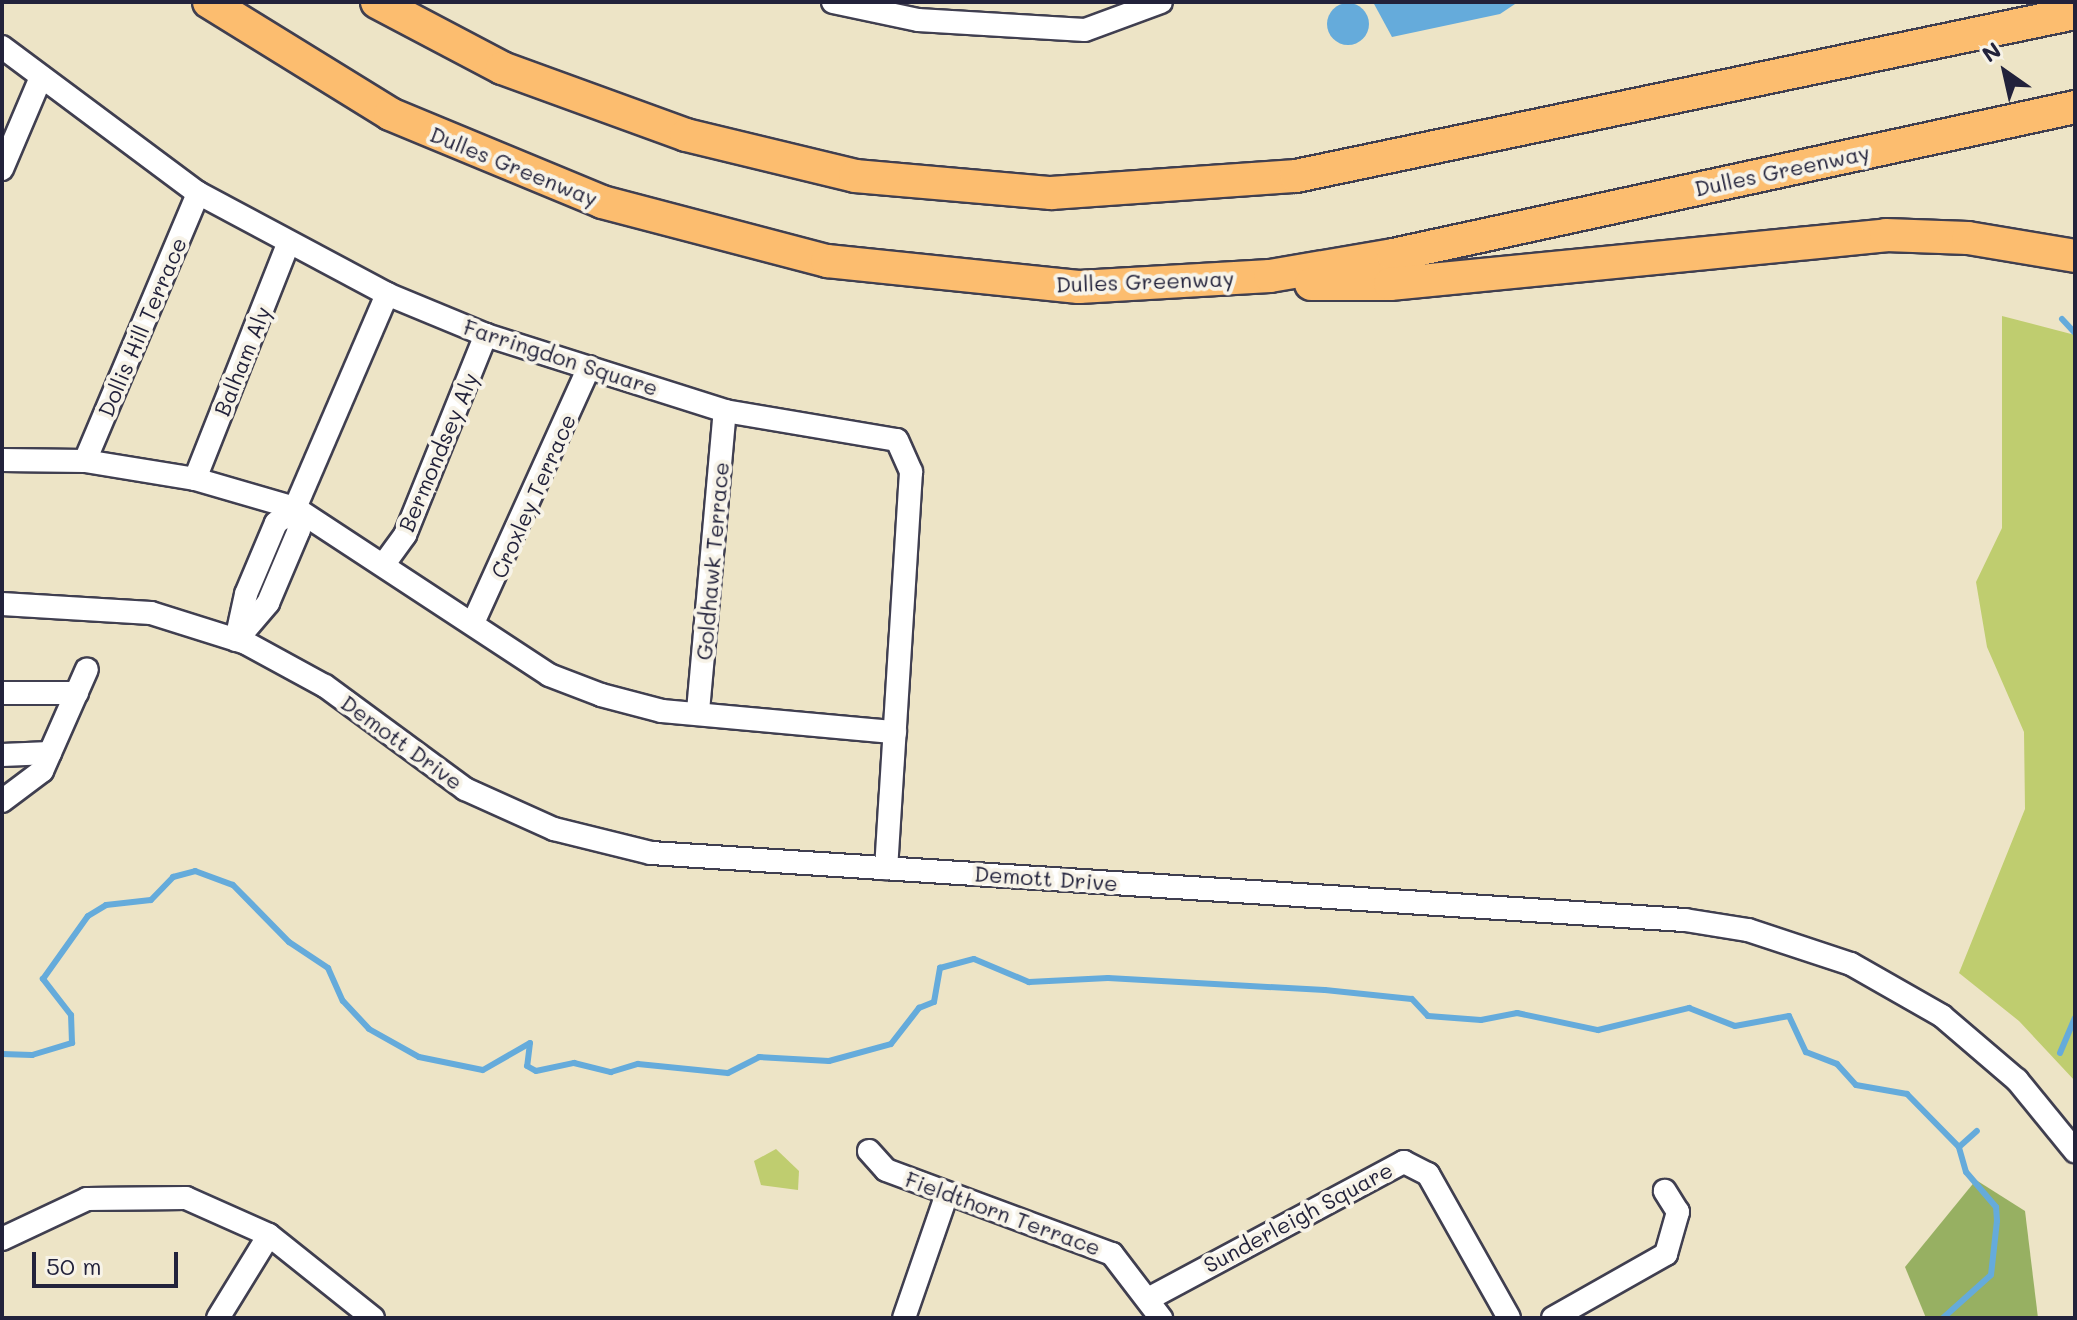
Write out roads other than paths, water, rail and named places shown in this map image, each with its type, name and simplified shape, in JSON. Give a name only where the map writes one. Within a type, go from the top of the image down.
[{"type":"highway","name":"Dulles Greenway","points":[[209,2],[390,114],[521,171],[675,226],[903,272],[1148,285],[1270,276],[1393,255],[2075,107]]},
{"type":"highway","points":[[377,2],[502,68],[686,135],[855,176],[1002,191],[1198,188],[1296,176],[2075,13]]},
{"type":"highway","points":[[1815,68],[2024,2]]},
{"type":"highway","points":[[1148,285],[1390,284],[1886,235],[1968,238],[2075,256]]},
{"type":"street","points":[[833,2],[918,20],[1085,30],[1158,3]]},
{"type":"street","name":"Farringdon Square","points":[[2,47],[198,193],[288,244],[387,294],[486,335],[725,411],[888,434],[906,454],[895,732],[886,868]]},
{"type":"street","points":[[2,169],[41,77]]},
{"type":"street","name":"Dollis Hill Terrace","points":[[85,461],[198,193]]},
{"type":"street","name":"Balham Aly","points":[[195,479],[288,244]]},
{"type":"street","points":[[236,640],[274,589],[299,530],[295,508],[387,294]]},
{"type":"street","name":"Bermondsey Aly","points":[[384,564],[405,535],[486,335]]},
{"type":"street","name":"Croxley Terrace","points":[[473,623],[589,367]]},
{"type":"street","name":"Goldhawk Terrace","points":[[698,711],[725,411]]},
{"type":"street","points":[[2,460],[85,461],[195,479],[295,508],[549,675],[601,695],[698,711],[895,732]]},
{"type":"street","name":"Demott Drive","points":[[2,604],[100,604],[236,640],[334,692],[465,789],[554,829],[651,853],[1748,930],[1874,975],[1942,1016],[2017,1080],[2075,1151]]},
{"type":"street","points":[[2,801],[31,784],[50,753],[87,669]]},
{"type":"street","points":[[2,693],[77,693]]},
{"type":"street","points":[[2,755],[50,753]]},
{"type":"street","name":"Fieldthorn Terrace","points":[[869,1151],[886,1170],[1092,1243],[1129,1268],[1161,1318]]},
{"type":"street","name":"Sunderleigh Square","points":[[1150,1298],[1404,1162],[1428,1174],[1509,1318]]},
{"type":"street","points":[[1553,1318],[1666,1254],[1678,1212],[1665,1191]]},
{"type":"street","points":[[2,1239],[54,1209],[120,1193],[186,1198],[269,1235],[373,1318]]},
{"type":"street","points":[[904,1318],[947,1194]]},
{"type":"street","points":[[218,1318],[269,1235]]},
{"type":"water","points":[[1373,2],[1518,2],[1500,14],[1392,37]]},
{"type":"water","points":[[1348,3],[1363,9],[1369,24],[1363,39],[1348,45],[1333,39],[1327,24],[1333,9]]},
{"type":"waterway","points":[[2062,319],[2075,333]]},
{"type":"waterway","points":[[2,1054],[32,1055],[72,1043],[71,1015],[43,979],[88,916],[106,905],[151,900],[173,877],[195,871],[233,885],[289,942],[328,968],[343,1001],[369,1029],[419,1057],[483,1070],[530,1043],[527,1066],[536,1071],[574,1063],[611,1072],[638,1064],[728,1073],[759,1057],[829,1061],[891,1044],[919,1008],[934,1002],[940,968],[974,959],[1029,982],[1108,978],[1325,990],[1412,999],[1428,1016],[1481,1020],[1517,1013],[1598,1030],[1689,1008],[1735,1026],[1789,1016],[1806,1052],[1837,1064],[1856,1085],[1907,1094],[1959,1147],[1977,1131]]},
{"type":"waterway","points":[[2060,1053],[2075,1018]]},
{"type":"waterway","points":[[1943,1318],[1991,1275],[1997,1221],[1996,1207],[1966,1172],[1959,1147]]}]
